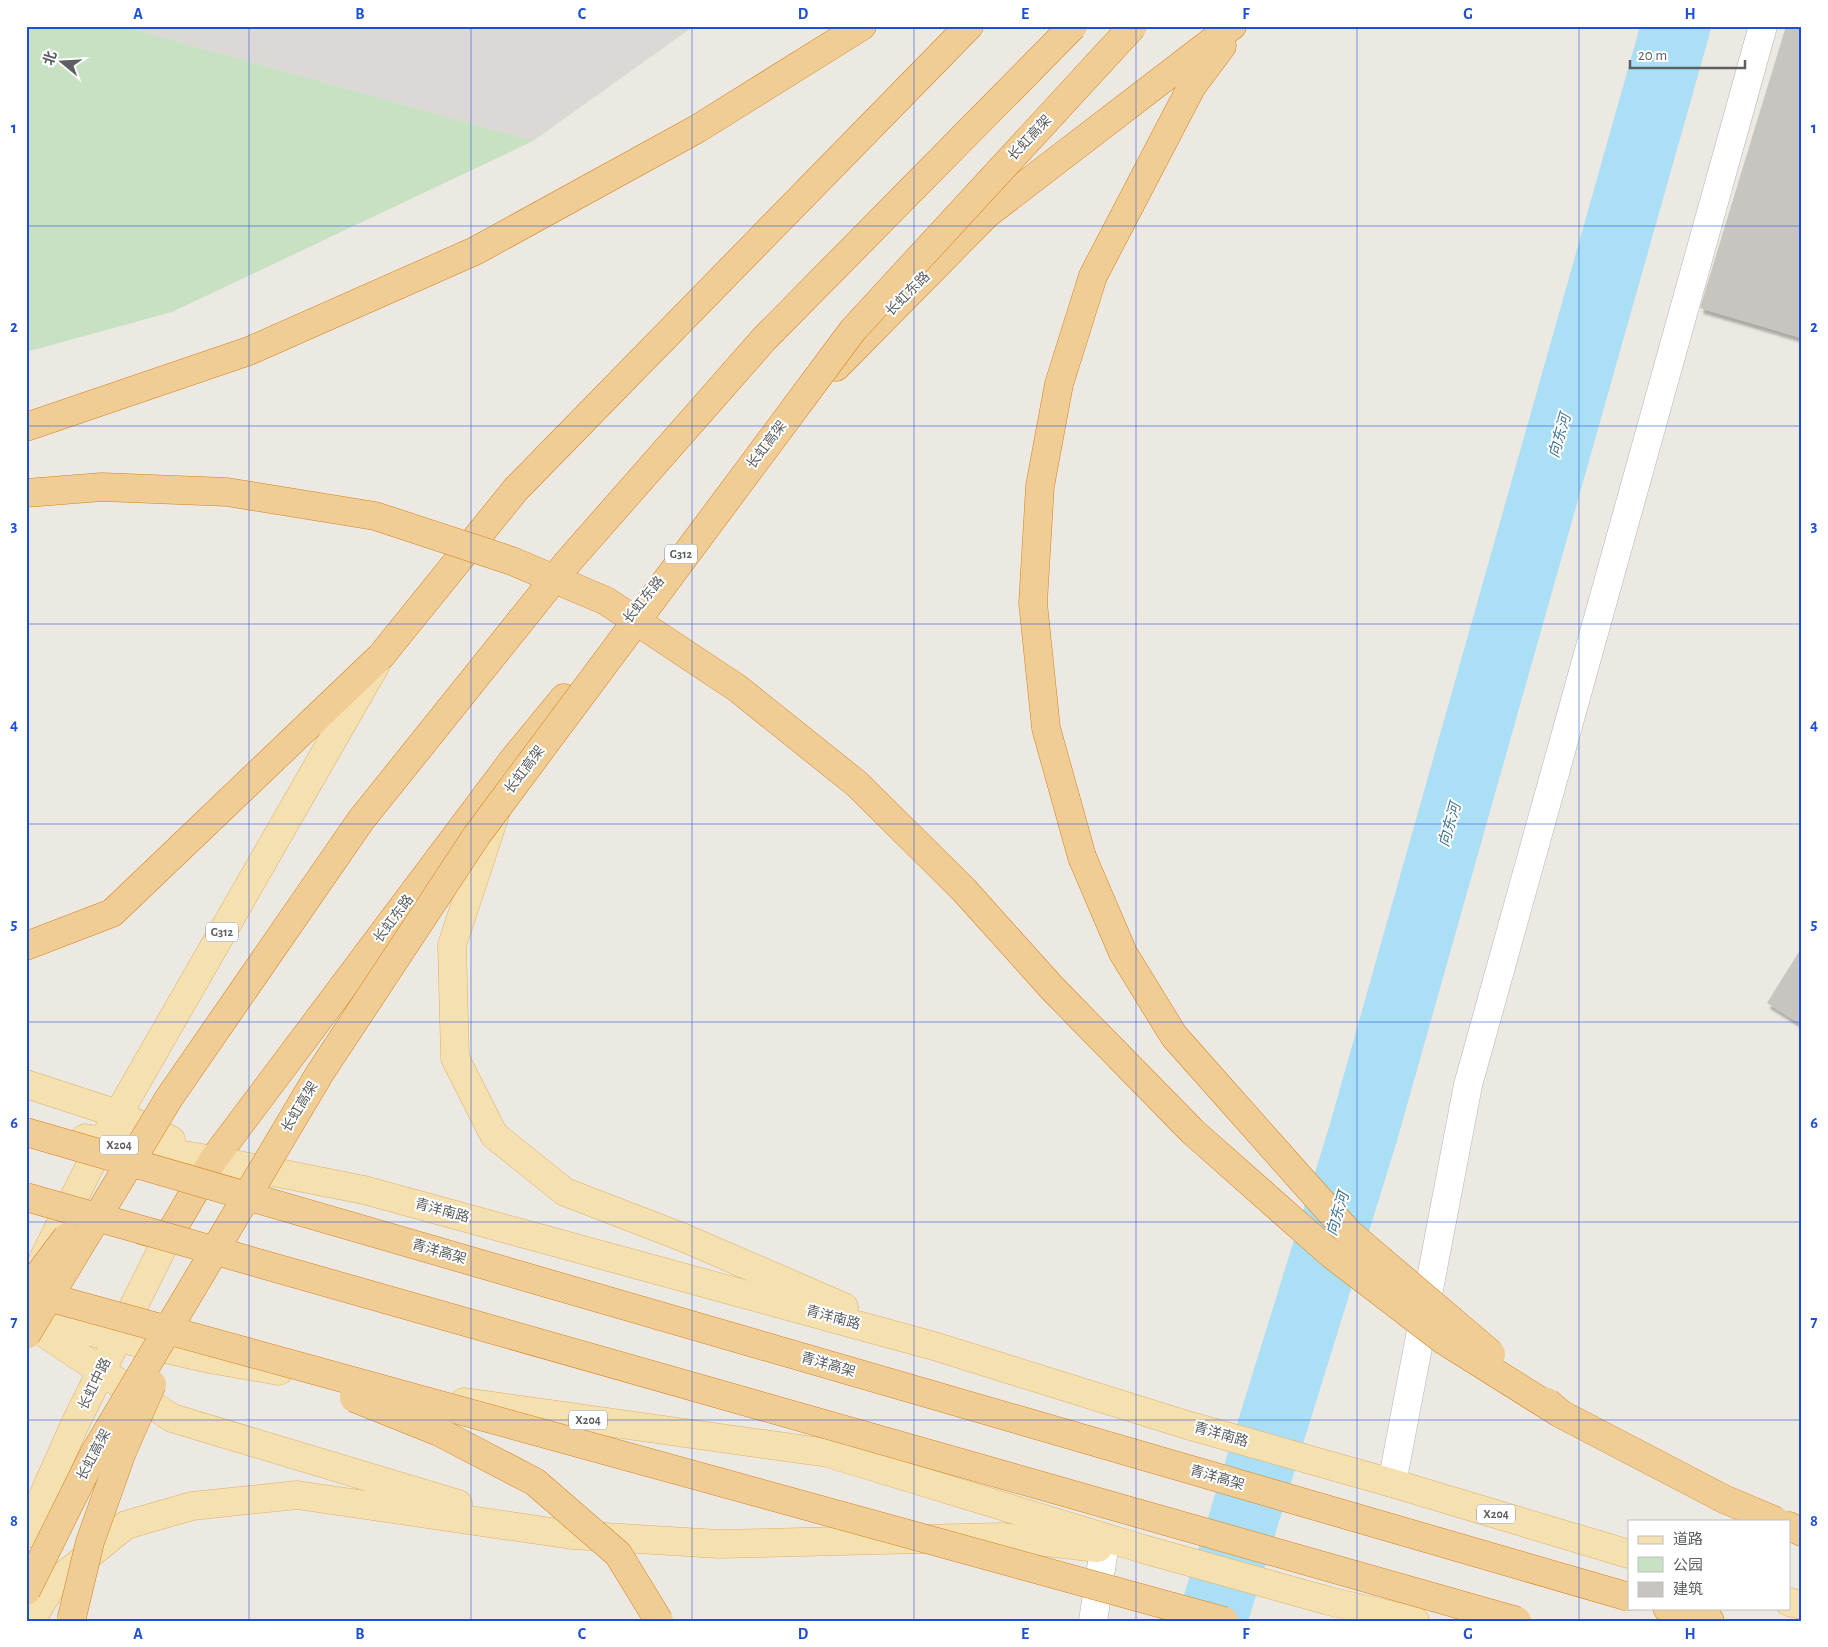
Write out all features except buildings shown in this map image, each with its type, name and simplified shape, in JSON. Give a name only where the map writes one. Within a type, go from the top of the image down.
[{"type":"highway","points":[[26,428],[249,351],[475,251],[697,130],[862,26]]},
{"type":"highway","name":"G312","points":[[26,946],[112,913],[380,656],[516,489],[969,26]]},
{"type":"highway","points":[[1073,26],[764,339],[567,563],[361,820],[169,1098],[26,1293],[1224,1621]]},
{"type":"highway","name":"长虹东路","points":[[168,1237],[213,1160],[513,760],[823,380],[988,214],[1232,26]]},
{"type":"highway","points":[[1237,26],[1192,86],[1093,276],[1059,384],[1040,486],[1033,603],[1046,728],[1082,857],[1123,952],[1174,1036],[1349,1234],[1561,1414]]},
{"type":"highway","name":"长虹高架","points":[[26,1591],[95,1452],[320,1073],[477,835],[853,330],[1129,29]]},
{"type":"highway","points":[[26,493],[102,486],[227,492],[375,516],[512,561],[606,601],[737,688],[857,784],[964,890],[1052,988],[1193,1132],[1331,1254],[1443,1340],[1561,1414],[1724,1499],[1774,1520]]},
{"type":"highway","points":[[71,1621],[90,1542],[122,1452],[169,1347],[227,1251],[320,1073]]},
{"type":"highway","points":[[26,1335],[169,1098]]},
{"type":"highway","name":"青洋高架","points":[[26,1132],[1628,1597]]},
{"type":"highway","points":[[26,1198],[168,1237]]},
{"type":"highway","points":[[26,1198],[1517,1621]]},
{"type":"highway","points":[[102,1313],[345,1395],[439,1432],[535,1482],[618,1554],[659,1621]]},
{"type":"highway","points":[[1790,1526],[1802,1532]]},
{"type":"highway","points":[[1674,1610],[1710,1621]]},
{"type":"main road","name":"G312","points":[[67,1210],[102,1142],[380,656]]},
{"type":"main road","points":[[513,760],[452,945],[455,1058],[494,1135],[565,1192],[682,1237],[934,1346]]},
{"type":"main road","points":[[26,1076],[118,1114],[213,1160]]},
{"type":"main road","points":[[26,1084],[118,1114]]},
{"type":"main road","name":"青洋南路","points":[[26,1123],[102,1142],[213,1160],[364,1190],[934,1346],[1187,1425],[1392,1483],[1628,1554]]},
{"type":"main road","points":[[26,1293],[67,1210]]},
{"type":"main road","name":"长虹中路","points":[[26,1534],[101,1371],[168,1237]]},
{"type":"main road","name":"X204","points":[[26,1317],[210,1359],[513,1410],[828,1452],[1143,1549],[1330,1601],[1415,1621]]},
{"type":"main road","points":[[26,1321],[172,1418],[550,1531]]},
{"type":"main road","points":[[30,1621],[52,1585],[126,1525],[192,1506],[297,1494],[550,1531],[719,1544],[1002,1537],[1104,1549],[1143,1549]]},
{"type":"main road","points":[[1790,1602],[1802,1606]]},
{"type":"street","points":[[1392,1483],[1468,1085],[1763,26]]},
{"type":"street","points":[[1093,1621],[1104,1549]]},
{"type":"shaded area","points":[[122,26],[694,26],[533,141]]},
{"type":"green space","points":[[26,26],[122,26],[533,141],[172,312],[26,352]]},
{"type":"waterway","name":"向东河","points":[[1212,1621],[1363,1134],[1676,26]]}]
